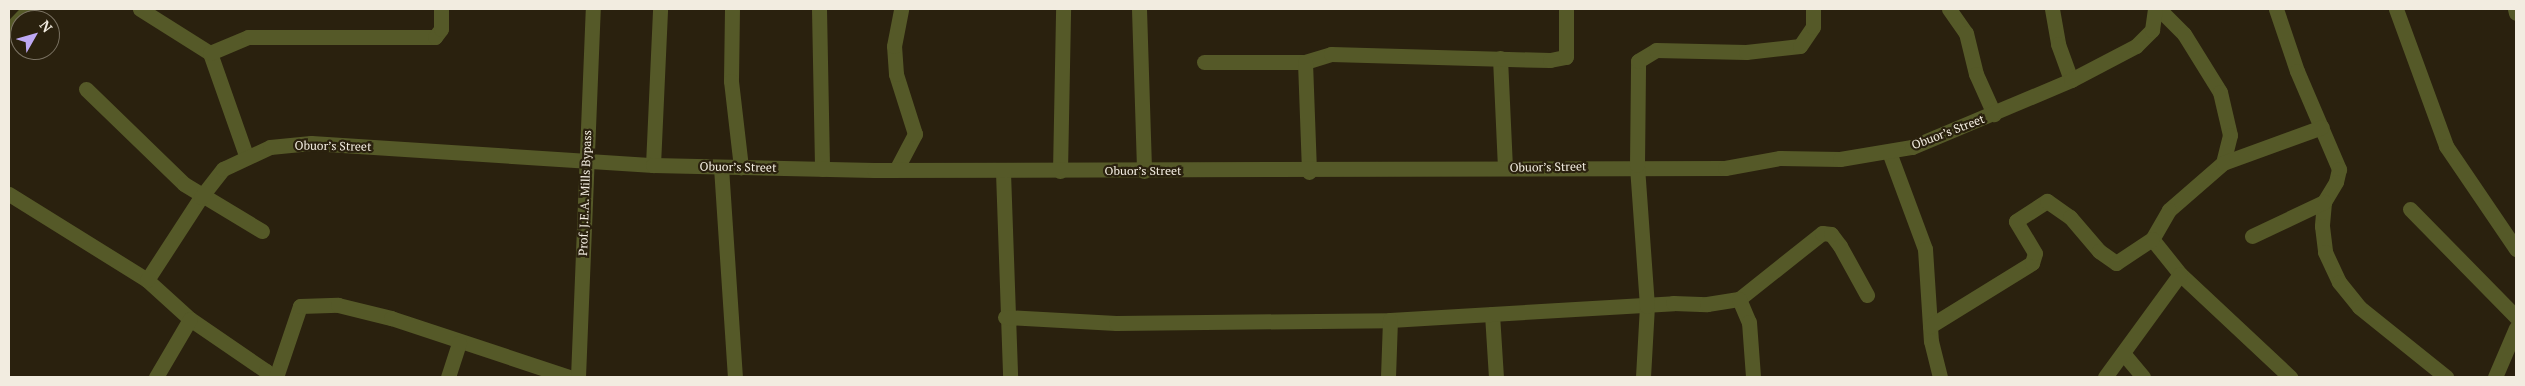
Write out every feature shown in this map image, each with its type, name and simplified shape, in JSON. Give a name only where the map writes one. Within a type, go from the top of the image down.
[{"type":"street","points":[[9,28],[29,9]]},
{"type":"street","points":[[140,9],[210,53],[246,155]]},
{"type":"street","points":[[210,53],[248,38],[435,37],[441,29],[441,9]]},
{"type":"street","name":"Prof. J.E.A. Mills Bypass","points":[[578,377],[593,9]]},
{"type":"street","points":[[654,164],[660,9]]},
{"type":"street","points":[[732,9],[731,81],[741,168]]},
{"type":"street","points":[[819,9],[822,169]]},
{"type":"street","points":[[896,170],[915,134],[896,74],[894,46],[901,9]]},
{"type":"street","points":[[1060,171],[1063,9]]},
{"type":"street","points":[[1139,9],[1144,171]]},
{"type":"street","points":[[1204,62],[1304,62],[1331,54],[1500,58],[1566,57],[1566,9]]},
{"type":"street","points":[[1643,377],[1647,306],[1638,165],[1638,61],[1645,53],[1656,50],[1746,52],[1800,46],[1812,27],[1813,9]]},
{"type":"street","points":[[1949,9],[1966,33],[1976,74],[1994,114]]},
{"type":"street","points":[[2052,9],[2058,44],[2071,80]]},
{"type":"street","name":"Obuor’s Street","points":[[146,280],[201,196],[223,169],[246,155],[270,146],[311,143],[741,168],[1003,172],[1309,172],[1638,165],[1725,168],[1780,158],[1840,159],[1889,152],[1994,114],[2071,80],[2146,38],[2152,30],[2155,9]]},
{"type":"street","points":[[2159,9],[2184,34],[2220,92],[2230,136],[2223,163]]},
{"type":"street","points":[[2276,9],[2297,71],[2338,169],[2336,182],[2324,202],[2322,226],[2325,252],[2339,282],[2359,307],[2446,377]]},
{"type":"street","points":[[2396,9],[2446,146],[2516,249]]},
{"type":"street","points":[[2515,9],[2516,13]]},
{"type":"street","points":[[1500,58],[1505,168]]},
{"type":"street","points":[[1304,62],[1309,172]]},
{"type":"street","points":[[86,89],[201,196],[262,231]]},
{"type":"street","points":[[1930,326],[2032,263],[2035,254],[2016,221],[2048,201],[2070,217],[2099,251],[2116,263],[2152,239],[2168,210],[2223,163],[2322,127]]},
{"type":"street","points":[[1889,152],[1925,249],[1930,326],[1940,377]]},
{"type":"street","points":[[722,167],[735,377]]},
{"type":"street","points":[[1003,172],[1006,317],[1010,377]]},
{"type":"street","points":[[9,194],[146,280],[190,319],[266,372],[268,377]]},
{"type":"street","points":[[2252,236],[2324,202]]},
{"type":"street","points":[[2410,209],[2516,318]]},
{"type":"street","points":[[1006,317],[1116,323],[1390,320],[1739,299],[1822,233],[1831,234],[1840,246],[1867,295]]},
{"type":"street","points":[[2152,239],[2180,274],[2290,377]]},
{"type":"street","points":[[2105,377],[2180,274]]},
{"type":"street","points":[[1739,299],[1749,322],[1753,377]]},
{"type":"street","points":[[276,377],[296,312],[306,305],[338,305],[391,318],[459,343],[569,377]]},
{"type":"street","points":[[1492,314],[1496,377]]},
{"type":"street","points":[[156,377],[190,319]]},
{"type":"street","points":[[1388,377],[1390,320]]},
{"type":"street","points":[[2494,377],[2516,328]]},
{"type":"street","points":[[448,377],[459,343]]},
{"type":"street","points":[[2123,353],[2143,377]]}]
